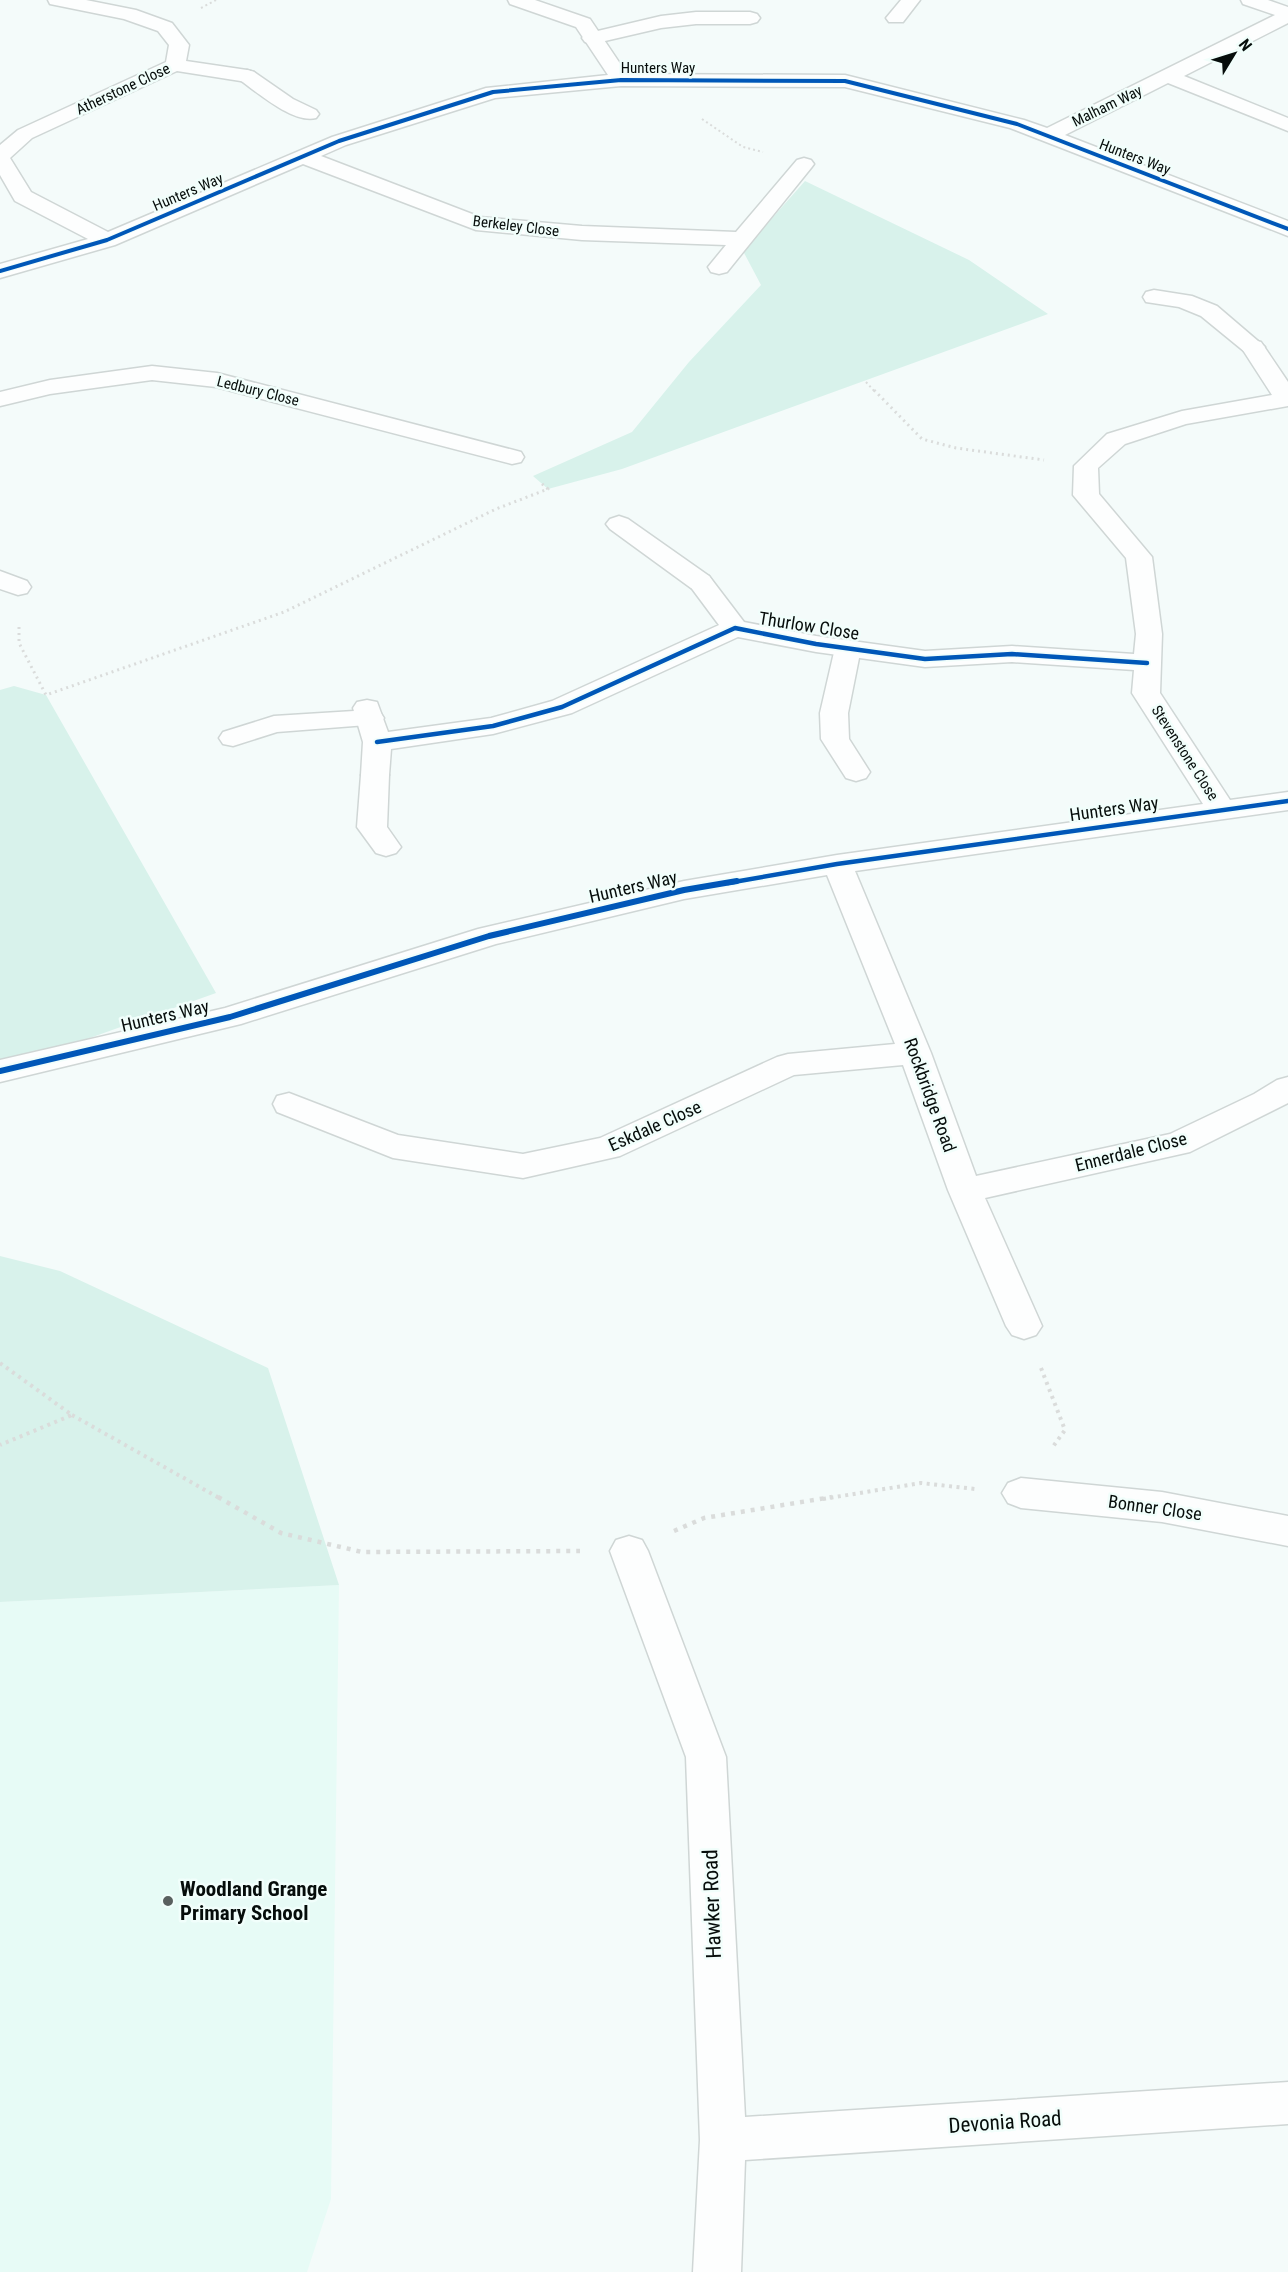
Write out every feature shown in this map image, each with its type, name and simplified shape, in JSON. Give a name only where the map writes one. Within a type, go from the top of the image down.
[{"type":"street","name":"Atherstone Close","points":[[57,0],[129,14],[165,27],[179,45],[175,65],[25,134],[0,157],[23,196],[107,240]]},
{"type":"street","points":[[518,0],[583,23],[621,80]]},
{"type":"street","points":[[897,18],[911,0]]},
{"type":"street","name":"Malham Way","points":[[1250,0],[1288,15]]},
{"type":"street","name":"Malham Way","points":[[1047,136],[1288,15]]},
{"type":"street","points":[[592,38],[661,22],[696,18],[750,18]]},
{"type":"street","points":[[175,65],[247,76],[286,103],[309,114]]},
{"type":"street","points":[[1167,76],[1288,125]]},
{"type":"street","name":"Hunters Way","points":[[0,271],[107,240],[339,141],[493,92],[621,80],[845,81],[1017,124],[1288,229]]},
{"type":"street","points":[[0,131],[25,134]]},
{"type":"street","name":"Berkeley Close","points":[[303,157],[476,224],[582,233],[742,239]]},
{"type":"street","points":[[719,267],[804,164]]},
{"type":"street","points":[[1086,466],[1116,439],[1182,418],[1287,399],[1252,347],[1209,311],[1184,301],[1154,297]]},
{"type":"street","name":"Ledbury Close","points":[[0,399],[50,387],[152,373],[185,376],[218,380],[512,457]]},
{"type":"street","name":"Stevenstone Close","points":[[1086,466],[1086,495],[1139,557],[1149,634],[1146,693],[1221,809]]},
{"type":"street","name":"Thurlow Close","points":[[619,524],[700,582],[735,628]]},
{"type":"street","name":"Thurlow Close","points":[[233,738],[274,724],[372,723],[494,726],[562,708],[735,628],[926,659],[1012,654],[1147,663]]},
{"type":"street","points":[[848,648],[834,713],[835,740],[856,772]]},
{"type":"street","points":[[372,723],[375,775],[372,827],[386,847]]},
{"type":"street","name":"Hunters Way","points":[[0,1071],[230,1017],[489,936],[684,890],[837,864],[1288,801]]},
{"type":"street","name":"Rockbridge Road","points":[[837,864],[915,1053],[965,1190],[1024,1326]]},
{"type":"street","name":"Eskdale Close","points":[[290,1104],[393,1146],[523,1166],[609,1148],[788,1065],[915,1053]]},
{"type":"street","name":"Ennerdale Close","points":[[965,1190],[1178,1144],[1266,1102],[1288,1088]]},
{"type":"street","name":"Bonner Close","points":[[1021,1493],[1162,1507],[1288,1531]]},
{"type":"street","name":"Hawker Road","points":[[628,1551],[706,1757],[723,2140],[717,2272]]},
{"type":"street","name":"Devonia Road","points":[[723,2140],[1288,2103]]},
{"type":"path","points":[[677,80],[703,121],[743,147],[804,164]]},
{"type":"path","points":[[866,381],[922,439],[956,448],[1086,466]]},
{"type":"path","points":[[9,583],[19,643],[46,695],[284,612],[496,509],[548,489],[512,457]]},
{"type":"path","points":[[0,1363],[72,1415],[281,1533],[362,1552],[628,1551],[704,1518],[921,1483],[1021,1493],[1065,1430],[1024,1326]]},
{"type":"path","points":[[0,1445],[72,1415]]},
{"type":"shaded area","name":"Woodland Grange Primary School","points":[[339,1585],[331,2199],[307,2272],[0,2272],[0,1602]]},
{"type":"green space","points":[[805,181],[969,260],[1048,314],[622,469],[548,489],[533,476],[632,432],[689,362],[761,285],[743,251]]},
{"type":"green space","points":[[14,686],[46,695],[216,993],[0,1070],[0,690]]},
{"type":"green space","points":[[0,1256],[60,1271],[268,1368],[339,1585],[0,1602]]},
{"type":"cycle path","points":[[0,271],[107,240],[339,141],[493,92],[621,80],[845,81],[1017,124],[1288,229]]},
{"type":"cycle path","points":[[377,742],[493,726],[562,707],[735,628],[816,644],[925,659],[1012,654],[1147,663]]},
{"type":"cycle path","points":[[0,1071],[230,1017],[489,936],[684,890],[837,864],[1288,801]]},
{"type":"place","name":"Woodland Grange Primary School","points":[[168,1901]]}]
